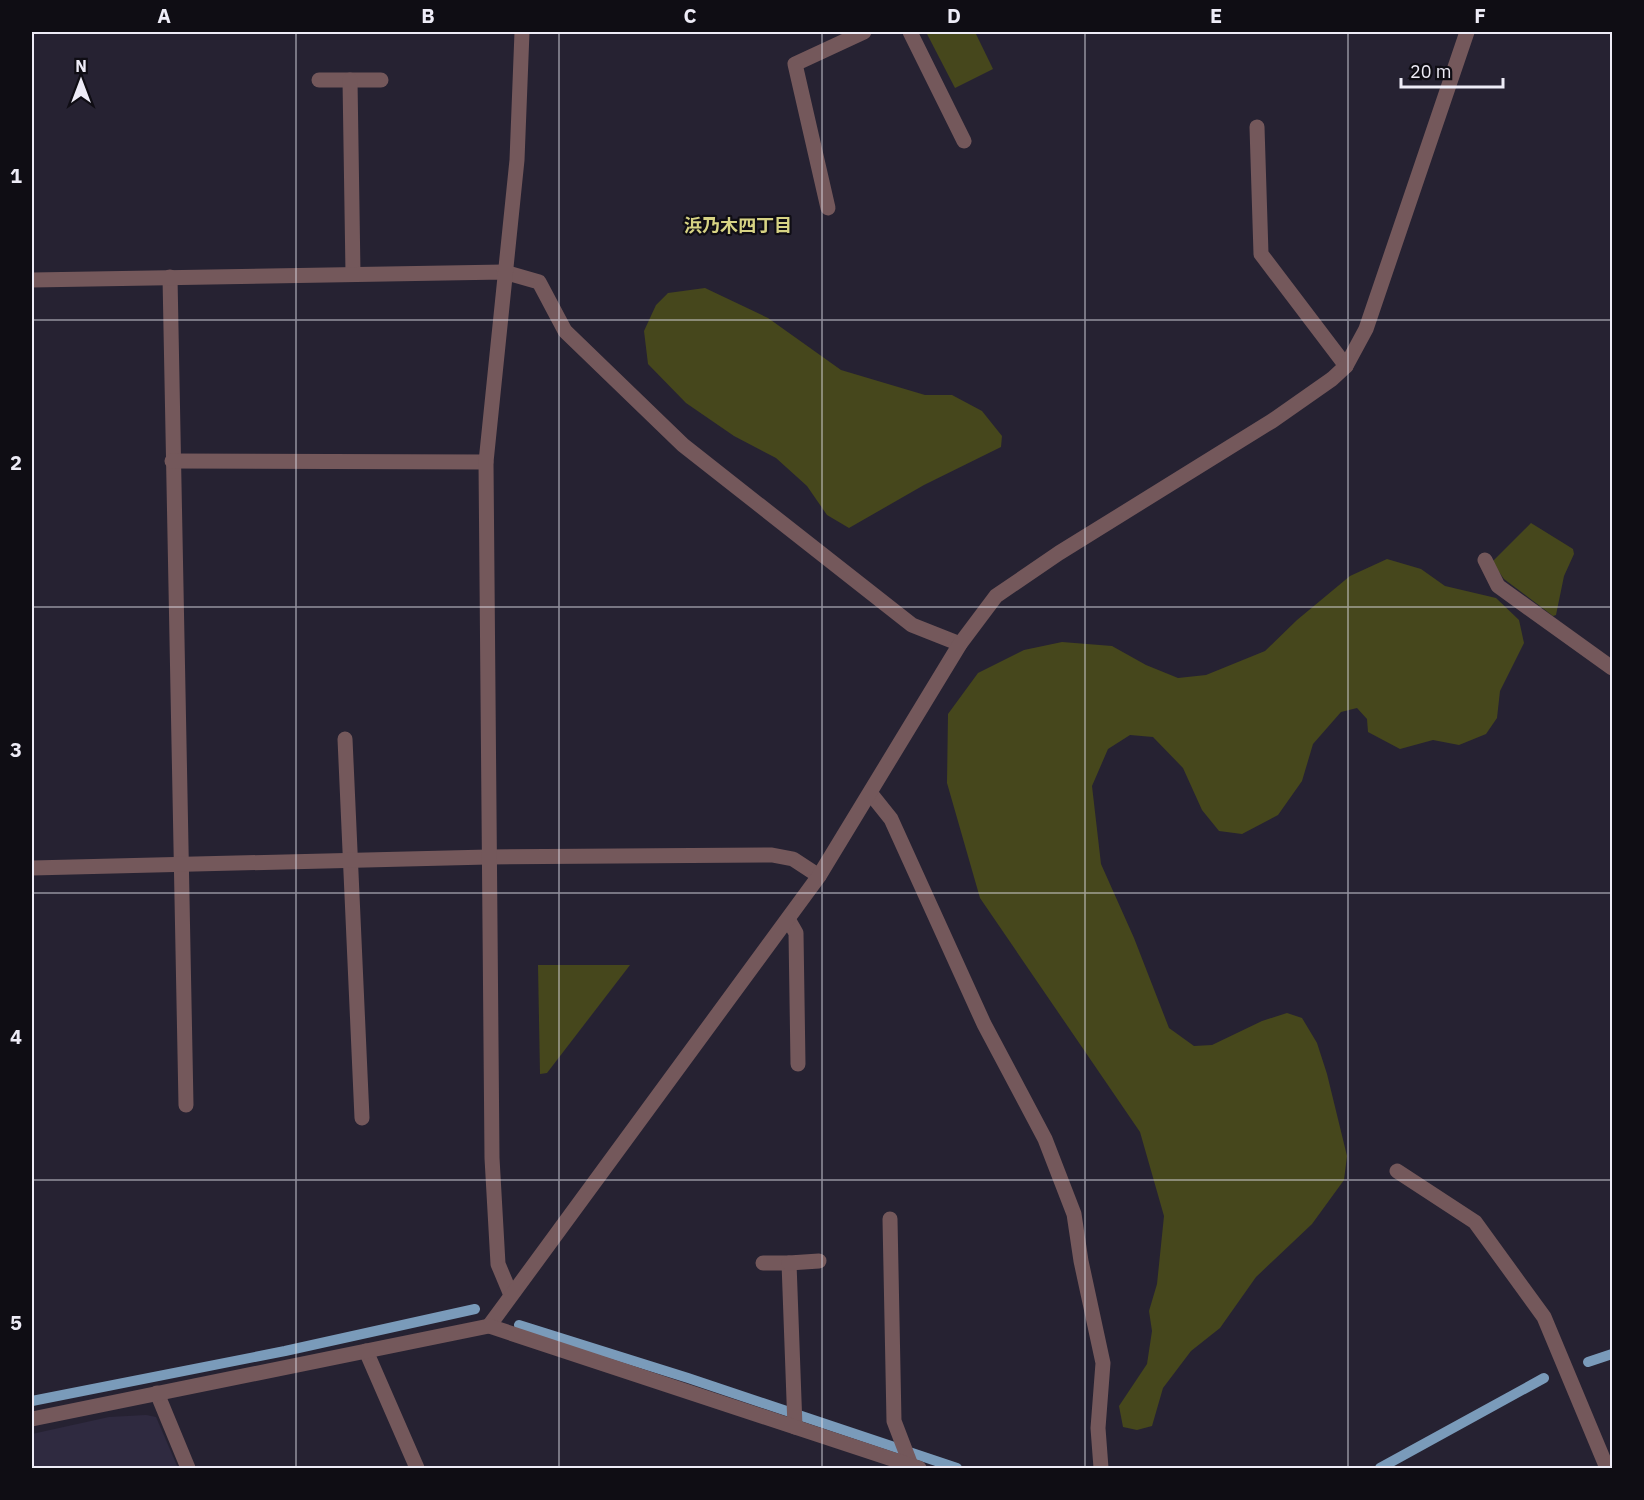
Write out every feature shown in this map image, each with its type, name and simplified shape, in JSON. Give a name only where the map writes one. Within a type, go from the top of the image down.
[{"type":"street","points":[[511,1295],[498,1264],[492,1158],[486,462],[517,160],[522,32]]},
{"type":"street","points":[[828,208],[795,64],[864,32]]},
{"type":"street","points":[[910,32],[964,141]]},
{"type":"street","points":[[489,1326],[819,876],[871,795],[960,644],[996,596],[1059,552],[1272,421],[1332,379],[1346,366],[1366,329],[1467,32]]},
{"type":"street","points":[[319,80],[381,80]]},
{"type":"street","points":[[350,80],[353,274]]},
{"type":"street","points":[[1257,127],[1261,254],[1346,366]]},
{"type":"street","points":[[32,280],[504,272],[539,282],[565,332],[683,445],[912,625],[960,644]]},
{"type":"street","points":[[170,277],[179,864],[186,1105]]},
{"type":"street","points":[[172,461],[486,462]]},
{"type":"street","points":[[1485,560],[1498,586],[1612,668]]},
{"type":"street","points":[[345,739],[362,1118]]},
{"type":"street","points":[[871,795],[891,819],[984,1024],[1045,1138],[1074,1214],[1081,1262],[1103,1363],[1098,1428],[1101,1468]]},
{"type":"street","points":[[32,868],[488,856],[772,855],[793,859],[819,876]]},
{"type":"street","points":[[788,919],[796,933],[798,1064]]},
{"type":"street","points":[[1397,1171],[1475,1222],[1544,1317],[1606,1468]]},
{"type":"street","points":[[890,1219],[894,1421],[912,1465]]},
{"type":"street","points":[[763,1263],[819,1262]]},
{"type":"street","points":[[789,1263],[794,1418]]},
{"type":"street","points":[[32,1419],[489,1326],[794,1418],[912,1465]]},
{"type":"street","points":[[366,1351],[417,1468]]},
{"type":"street","points":[[157,1394],[188,1468]]},
{"type":"shaded area","points":[[926,32],[975,32],[993,69],[955,88]]},
{"type":"shaded area","points":[[705,288],[768,318],[841,370],[925,395],[952,395],[982,411],[1002,436],[1001,447],[924,485],[849,528],[827,515],[807,486],[776,458],[734,436],[686,403],[648,364],[644,331],[656,305],[668,293]]},
{"type":"shaded area","points":[[1531,523],[1573,549],[1574,554],[1564,576],[1556,615],[1553,616],[1504,579],[1492,562]]},
{"type":"shaded area","points":[[1387,559],[1421,569],[1445,586],[1496,598],[1519,620],[1524,643],[1500,691],[1497,718],[1486,734],[1459,745],[1433,740],[1400,749],[1368,732],[1367,719],[1357,708],[1341,712],[1313,744],[1302,781],[1278,815],[1242,834],[1219,831],[1202,810],[1183,768],[1153,737],[1130,735],[1108,749],[1092,786],[1101,864],[1134,938],[1169,1028],[1194,1046],[1212,1045],[1262,1021],[1287,1013],[1302,1018],[1317,1043],[1347,1156],[1344,1180],[1312,1224],[1256,1277],[1220,1328],[1191,1351],[1163,1388],[1152,1426],[1137,1430],[1123,1427],[1119,1406],[1147,1364],[1152,1331],[1149,1311],[1157,1284],[1164,1216],[1140,1132],[980,898],[947,783],[948,714],[978,673],[1024,650],[1062,642],[1112,646],[1146,665],[1178,678],[1206,675],[1265,651],[1297,620],[1350,576]]},
{"type":"shaded area","points":[[538,965],[630,965],[547,1073],[540,1074]]},
{"type":"shaded area","points":[[146,1415],[156,1417],[178,1468],[32,1468],[32,1434],[109,1417]]},
{"type":"waterway","points":[[32,1401],[285,1351],[475,1309]]},
{"type":"waterway","points":[[519,1325],[688,1378],[957,1468]]},
{"type":"waterway","points":[[1588,1362],[1612,1354]]},
{"type":"waterway","points":[[1380,1468],[1544,1378]]},
{"type":"district","name":"浜乃木四丁目","points":[[738,226]]}]
